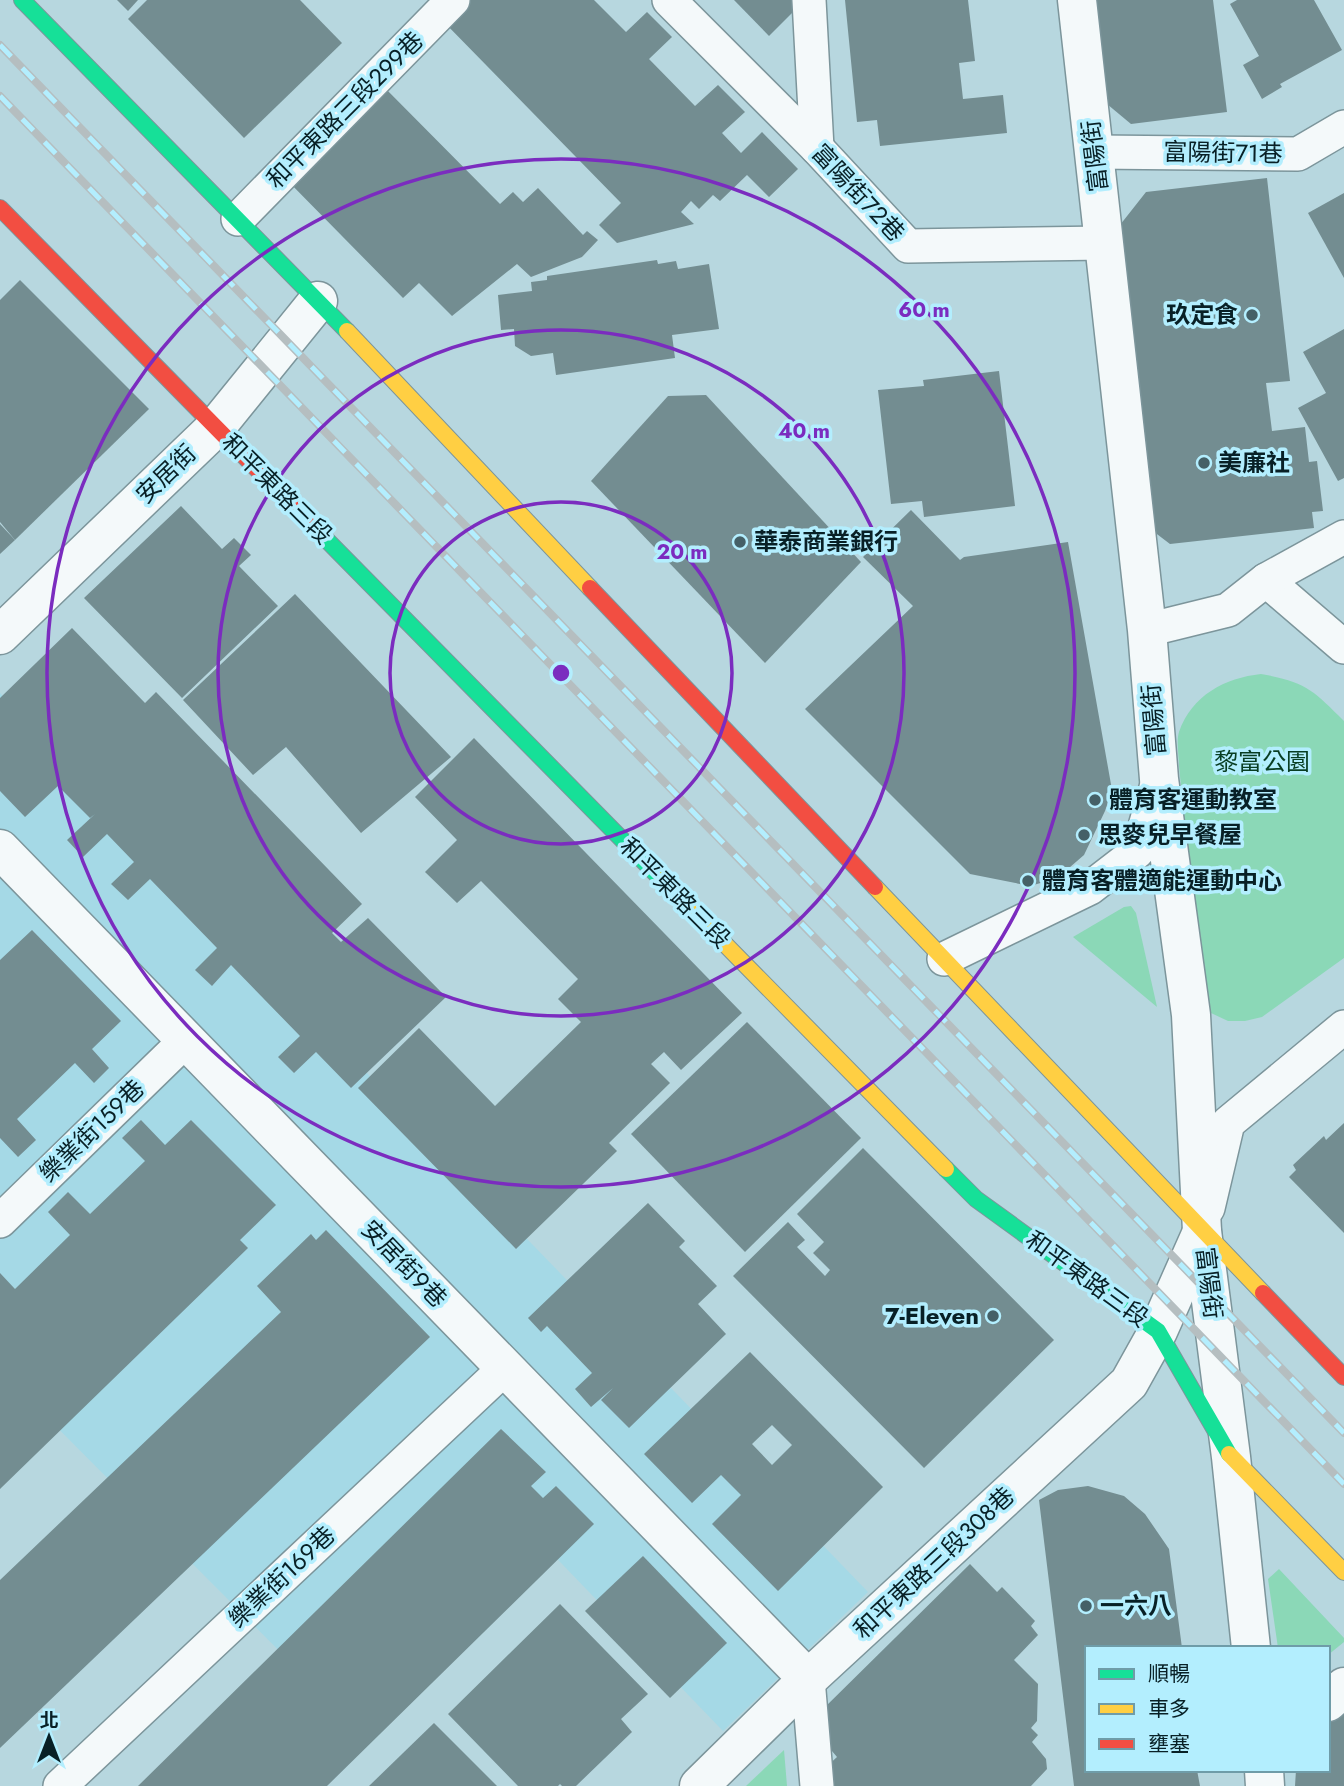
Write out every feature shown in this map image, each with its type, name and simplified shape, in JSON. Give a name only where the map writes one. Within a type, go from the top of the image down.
[{"type":"main road","points":[[22,0],[318,301],[1344,1377]]},
{"type":"main road","name":"和平東路三段","points":[[0,208],[976,1199],[1158,1331],[1231,1457],[1344,1572]]},
{"type":"street","name":"富陽街","points":[[1077,0],[1147,630],[1159,779],[1191,1015],[1202,1231],[1231,1457],[1251,1646]]},
{"type":"street","name":"安居街","points":[[0,635],[216,426],[318,301]]},
{"type":"street","name":"安居街9巷","points":[[0,849],[808,1679]]},
{"type":"street","name":"和平東路三段308巷","points":[[699,1786],[808,1679],[1129,1383],[1158,1331],[1202,1231]]},
{"type":"street","points":[[1330,1700],[1344,1687]]},
{"type":"lane","name":"和平東路三段299巷","points":[[237,219],[453,0]]},
{"type":"lane","name":"富陽街72巷","points":[[669,0],[817,148],[908,246],[1105,243]]},
{"type":"lane","points":[[809,0],[817,148]]},
{"type":"lane","name":"富陽街71巷","points":[[1095,152],[1298,154],[1344,127]]},
{"type":"lane","points":[[1147,630],[1227,610],[1266,580],[1344,537]]},
{"type":"lane","points":[[1266,580],[1344,648]]},
{"type":"lane","points":[[944,959],[1090,888],[1138,851],[1159,779]]},
{"type":"lane","points":[[1202,1231],[1228,1123],[1344,1027]]},
{"type":"lane","name":"樂業街159巷","points":[[0,1221],[185,1041]]},
{"type":"lane","name":"樂業街169巷","points":[[60,1786],[505,1368]]},
{"type":"lane","points":[[808,1679],[817,1786]]},
{"type":"shaded area","points":[[0,693],[868,1592],[723,1731],[510,1510],[322,1694],[0,1370]]},
{"type":"green space","name":"黎富公園","points":[[1261,674],[1289,680],[1308,689],[1344,721],[1344,958],[1262,1017],[1228,1021],[1211,1013],[1202,997],[1178,740],[1185,719],[1201,698],[1223,684]]},
{"type":"green space","points":[[1131,906],[1136,913],[1157,1007],[1073,937],[1124,907]]},
{"type":"green space","points":[[1279,1569],[1344,1638],[1344,1642],[1330,1653],[1330,1646],[1278,1646],[1268,1579]]},
{"type":"green space","points":[[784,1750],[787,1786],[746,1786]]},
{"type":"building","points":[[117,0],[138,0],[128,11]]},
{"type":"building","points":[[147,0],[300,0],[342,43],[244,138],[128,19]]},
{"type":"building","points":[[459,0],[594,0],[626,32],[647,12],[672,37],[649,59],[695,106],[718,85],[745,112],[722,133],[741,153],[762,132],[798,169],[769,197],[747,175],[720,201],[713,195],[699,209],[691,201],[681,212],[694,224],[617,243],[599,225],[621,203],[440,18]]},
{"type":"building","points":[[734,0],[805,0],[769,36]]},
{"type":"building","points":[[845,0],[968,0],[975,61],[959,63],[963,99],[1003,95],[1007,133],[880,146],[877,120],[857,122]]},
{"type":"building","points":[[1095,0],[1213,0],[1227,112],[1131,124],[1107,104]]},
{"type":"building","points":[[1237,0],[1314,0],[1342,50],[1280,84],[1282,87],[1262,99],[1243,65],[1259,56],[1230,4]]},
{"type":"building","points":[[378,81],[500,204],[513,192],[523,202],[538,188],[583,235],[587,231],[598,240],[582,257],[531,277],[517,264],[452,316],[419,283],[403,298],[282,175]]},
{"type":"building","points":[[1267,178],[1290,381],[1266,383],[1272,431],[1305,427],[1309,462],[1317,461],[1323,511],[1312,512],[1314,528],[1170,544],[1145,525],[1120,225],[1146,192]]},
{"type":"building","points":[[1344,193],[1344,278],[1308,213]]},
{"type":"building","points":[[657,260],[658,264],[676,261],[678,269],[709,264],[719,329],[672,335],[675,358],[556,375],[553,353],[531,356],[515,346],[514,329],[501,330],[498,295],[532,291],[531,282],[547,280],[547,276]]},
{"type":"building","points":[[20,280],[149,409],[15,540],[0,522],[0,300]]},
{"type":"building","points":[[1344,329],[1344,478],[1338,481],[1298,408],[1326,393],[1303,352]]},
{"type":"building","points":[[999,371],[1015,506],[924,517],[922,501],[891,504],[878,390],[924,386],[923,380]]},
{"type":"building","points":[[706,395],[861,562],[765,663],[591,481],[668,396]]},
{"type":"building","points":[[181,506],[222,549],[234,538],[251,555],[239,566],[278,606],[182,698],[84,598]]},
{"type":"building","points":[[911,510],[960,560],[964,557],[1068,542],[1112,790],[1084,855],[1062,874],[1044,882],[1030,886],[970,874],[805,709],[913,606],[863,557]]},
{"type":"building","points":[[0,524],[15,540],[0,554]]},
{"type":"building","points":[[295,594],[451,757],[361,833],[286,747],[253,775],[183,700]]},
{"type":"building","points":[[72,628],[145,703],[156,692],[362,904],[332,933],[341,942],[368,918],[446,997],[351,1088],[316,1052],[294,1073],[278,1057],[300,1036],[231,965],[212,986],[195,970],[217,948],[150,879],[128,900],[111,884],[134,862],[107,834],[83,857],[67,840],[95,814],[90,818],[58,786],[25,817],[0,791],[0,698]]},
{"type":"building","points":[[474,738],[742,1013],[681,1070],[664,1052],[651,1064],[670,1083],[609,1143],[617,1151],[516,1249],[358,1088],[419,1028],[495,1106],[581,1022],[558,999],[578,979],[481,881],[457,903],[425,872],[457,840],[415,797]]},
{"type":"building","points":[[32,930],[121,1021],[92,1049],[109,1068],[94,1083],[75,1063],[17,1119],[36,1140],[18,1157],[0,1138],[0,960]]},
{"type":"building","points":[[747,1022],[861,1138],[745,1252],[631,1134]]},
{"type":"building","points":[[141,1120],[165,1145],[191,1120],[276,1205],[240,1240],[248,1248],[0,1489],[0,1273],[15,1289],[70,1235],[48,1212],[68,1192],[90,1214],[145,1161],[122,1138]]},
{"type":"building","points":[[1344,1123],[1344,1233],[1289,1177],[1296,1170],[1293,1165],[1324,1136],[1326,1140]]},
{"type":"building","points":[[863,1148],[1054,1340],[924,1468],[733,1276],[788,1222],[805,1240],[797,1247],[825,1276],[830,1270],[813,1253],[824,1242],[797,1214]]},
{"type":"building","points":[[648,1203],[685,1241],[679,1247],[717,1286],[698,1304],[726,1334],[629,1428],[601,1400],[613,1388],[591,1407],[575,1389],[592,1373],[547,1326],[541,1332],[528,1318]]},
{"type":"building","points":[[326,1230],[430,1337],[0,1748],[0,1580],[281,1312],[257,1286],[311,1234],[316,1240]]},
{"type":"building","points":[[750,1352],[883,1487],[778,1591],[712,1524],[741,1495],[721,1475],[692,1503],[644,1454]],"holes":[[[772,1425],[792,1445],[772,1465],[752,1444]]]},
{"type":"building","points":[[501,1429],[546,1472],[531,1486],[543,1498],[556,1486],[594,1524],[327,1786],[138,1786]]},
{"type":"building","points":[[1088,1486],[1124,1496],[1145,1514],[1169,1549],[1182,1646],[1085,1646],[1085,1772],[1197,1772],[1200,1786],[1074,1786],[1039,1500],[1058,1490]]},
{"type":"building","points":[[643,1556],[727,1643],[670,1698],[585,1611]]},
{"type":"building","points":[[970,1564],[997,1592],[1002,1587],[1035,1621],[1031,1626],[1038,1635],[1014,1660],[1038,1684],[1037,1721],[1031,1728],[1038,1735],[1032,1742],[1046,1759],[1047,1769],[1031,1786],[824,1786],[823,1770],[837,1757],[816,1732],[821,1711]]},
{"type":"building","points":[[560,1604],[648,1694],[621,1719],[632,1732],[576,1786],[518,1786],[448,1714]]},
{"type":"building","points":[[1344,1714],[1344,1786],[1295,1786],[1296,1772],[1330,1772],[1330,1722]]},
{"type":"building","points":[[434,1723],[497,1786],[369,1786]]},
{"type":"railway","points":[[0,45],[1344,1433]]},
{"type":"railway","points":[[0,96],[1344,1484]]},
{"type":"traffic: fast","points":[[22,0],[347,331]]},
{"type":"traffic: fast","points":[[309,522],[662,880]]},
{"type":"traffic: fast","points":[[946,1169],[976,1199],[1158,1331],[1229,1454]]},
{"type":"traffic: slow","points":[[347,331],[590,588]]},
{"type":"traffic: slow","points":[[662,880],[946,1169]]},
{"type":"traffic: slow","points":[[875,887],[1263,1293]]},
{"type":"traffic: slow","points":[[1229,1454],[1344,1572]]},
{"type":"traffic: jam","points":[[0,208],[309,522]]},
{"type":"traffic: jam","points":[[590,588],[875,887]]},
{"type":"traffic: jam","points":[[1263,1293],[1344,1377]]},
{"type":"place","name":"玖定食","points":[[1252,315]]},
{"type":"place","name":"美廉社","points":[[1204,463]]},
{"type":"place","name":"華泰商業銀行","points":[[740,542]]},
{"type":"place","name":"體育客運動教室","points":[[1095,800]]},
{"type":"place","name":"思麥兒早餐屋","points":[[1084,835]]},
{"type":"place","name":"體育客體適能運動中心","points":[[1028,881]]},
{"type":"place","name":"7-Eleven","points":[[993,1316]]},
{"type":"place","name":"一六八","points":[[1086,1606]]}]
